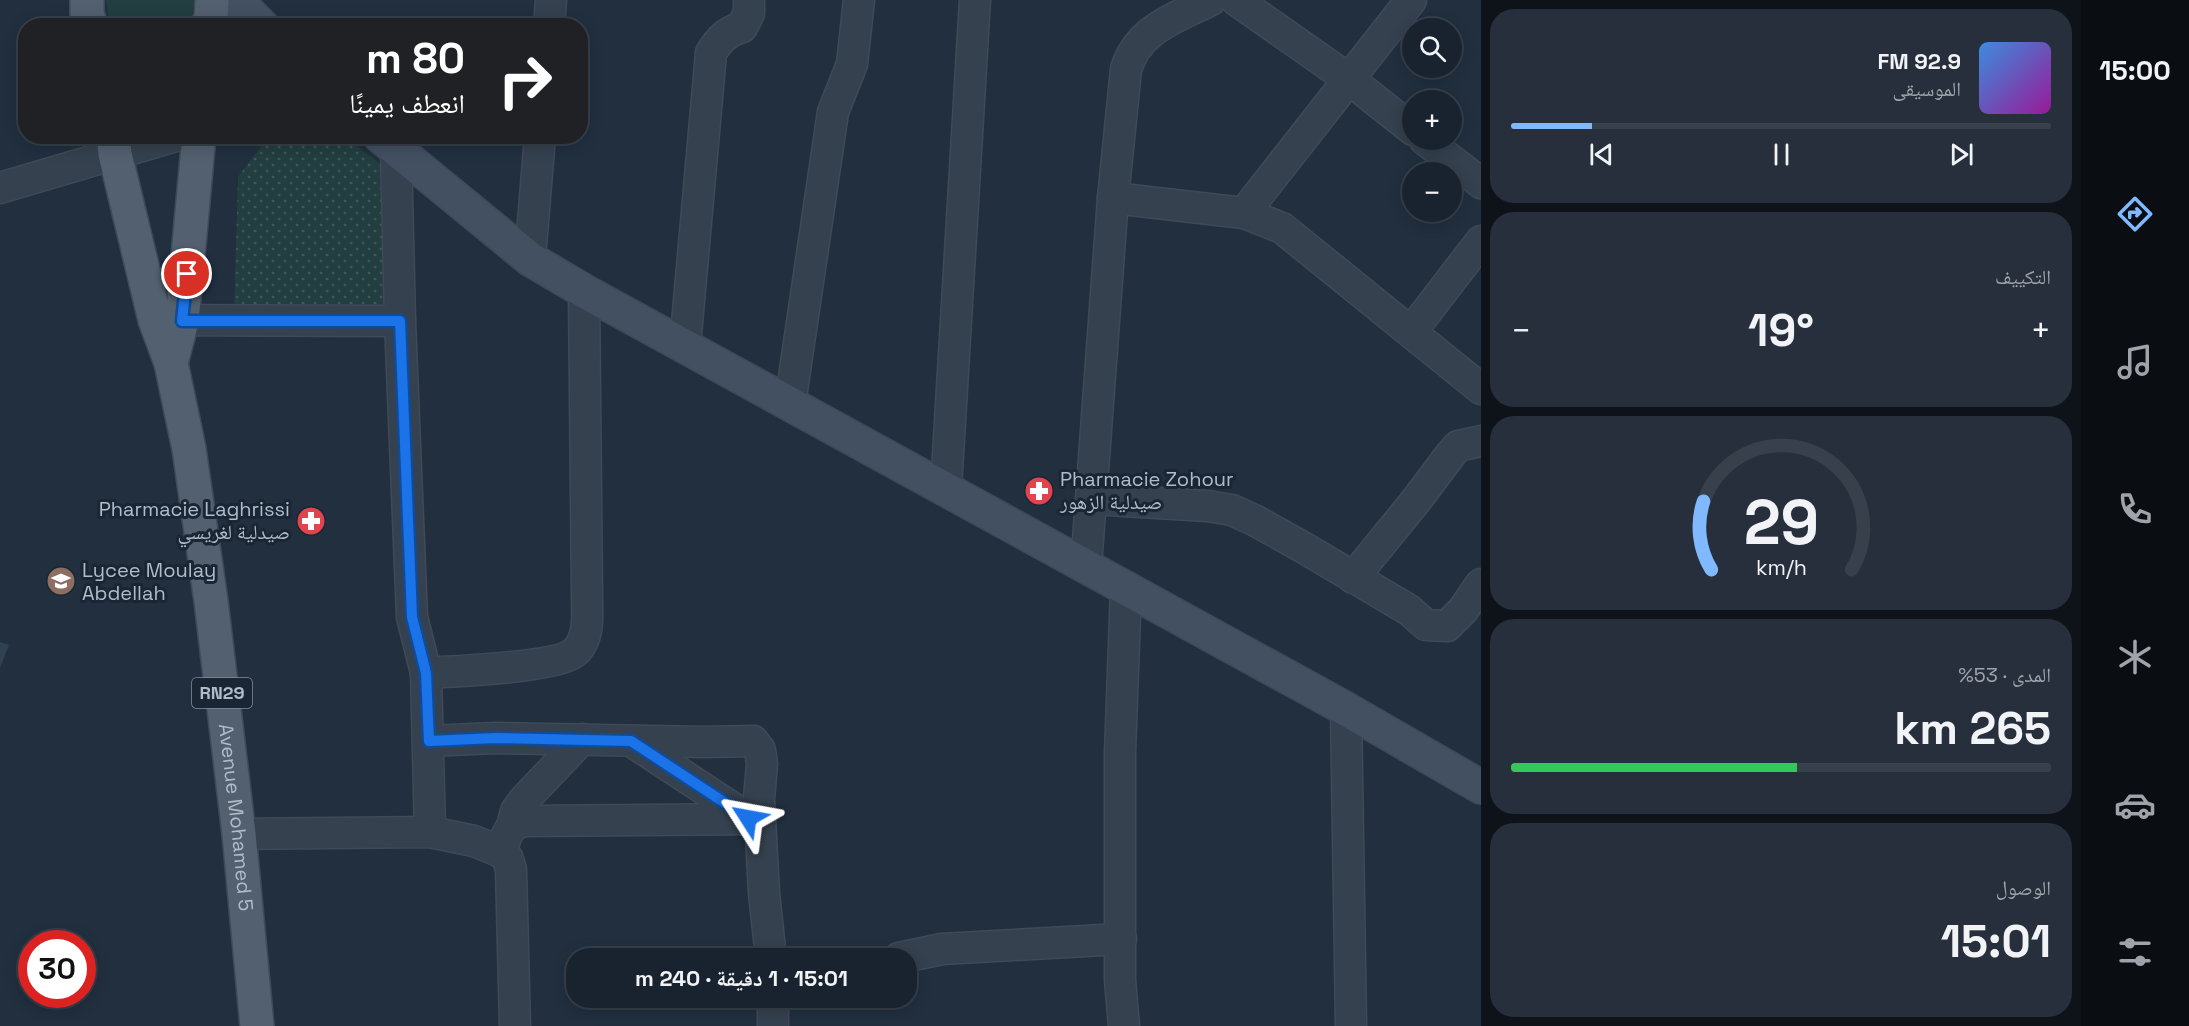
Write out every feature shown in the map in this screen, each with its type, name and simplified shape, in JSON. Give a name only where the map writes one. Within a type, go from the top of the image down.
[{"type":"main road","points":[[87,0],[89,18]]},
{"type":"main road","points":[[211,18],[212,0]]},
{"type":"main road","name":"RN29","points":[[169,320],[199,144]]},
{"type":"main road","name":"RN29","points":[[114,145],[169,320]]},
{"type":"main road","name":"Avenue Mohamed 5","points":[[169,320],[171,363],[191,460],[213,613],[239,834],[258,1026]]},
{"type":"street","points":[[236,0],[254,18]]},
{"type":"street","points":[[550,18],[552,0]]},
{"type":"street","points":[[684,346],[711,53],[718,42],[730,31],[742,27],[749,13],[749,0]]},
{"type":"street","points":[[790,404],[833,112],[852,64],[859,0]]},
{"type":"street","points":[[945,489],[975,0]]},
{"type":"street","points":[[1086,567],[1113,198],[1126,69],[1131,54],[1150,31],[1211,0]]},
{"type":"street","points":[[1236,0],[1350,80],[1402,121]]},
{"type":"street","points":[[1244,213],[1411,0]]},
{"type":"street","points":[[388,144],[530,259],[584,291],[1346,709],[1481,787]]},
{"type":"street","points":[[388,144],[400,321],[412,617],[426,673],[430,832]]},
{"type":"street","points":[[530,259],[539,144]]},
{"type":"street","points":[[0,189],[114,145]]},
{"type":"street","points":[[1438,150],[1481,183]]},
{"type":"street","points":[[1113,198],[1244,213],[1282,228],[1481,389]]},
{"type":"street","points":[[1412,332],[1481,241]]},
{"type":"street","points":[[426,673],[528,665],[561,658],[576,652],[585,638],[587,585],[584,291]]},
{"type":"street","points":[[169,320],[400,321]]},
{"type":"street","points":[[1353,578],[1458,446],[1481,441]]},
{"type":"street","points":[[1091,499],[1207,506],[1232,510],[1306,549],[1409,610],[1426,625],[1447,626],[1463,610],[1481,584]]},
{"type":"street","points":[[1124,1026],[1120,980],[1120,753],[1126,588]]},
{"type":"street","points":[[1346,709],[1351,1026]]},
{"type":"street","points":[[429,741],[496,738],[753,741],[760,750],[762,764],[759,799],[754,819],[770,948]]},
{"type":"street","points":[[516,1026],[511,870],[507,839],[516,811],[524,800],[582,739]]},
{"type":"street","points":[[631,741],[754,819]]},
{"type":"street","points":[[507,839],[517,822],[526,821],[754,819]]},
{"type":"street","points":[[239,834],[430,832],[474,841],[507,839]]},
{"type":"street","points":[[917,954],[942,948],[1121,939]]},
{"type":"street","points":[[773,1008],[773,1026]]},
{"type":"green space","points":[[106,0],[195,0],[191,18],[109,18]]},
{"type":"green space","points":[[263,144],[354,144],[380,164],[384,312],[234,313],[238,177]]},
{"type":"building","points":[[0,642],[9,645],[0,668]]},
{"type":"place","name":"Pharmacie Zohour صيدلية الزهور","points":[[1039,491]]},
{"type":"place","name":"Pharmacie Laghrissi صيدلية لغريسي","points":[[311,521]]},
{"type":"place","name":"Lycee Moulay Abdellah","points":[[61,581]]},
{"type":"route","points":[[187,274],[182,321],[400,321],[412,617],[426,673],[429,741],[496,738],[631,741],[748,818]]}]
